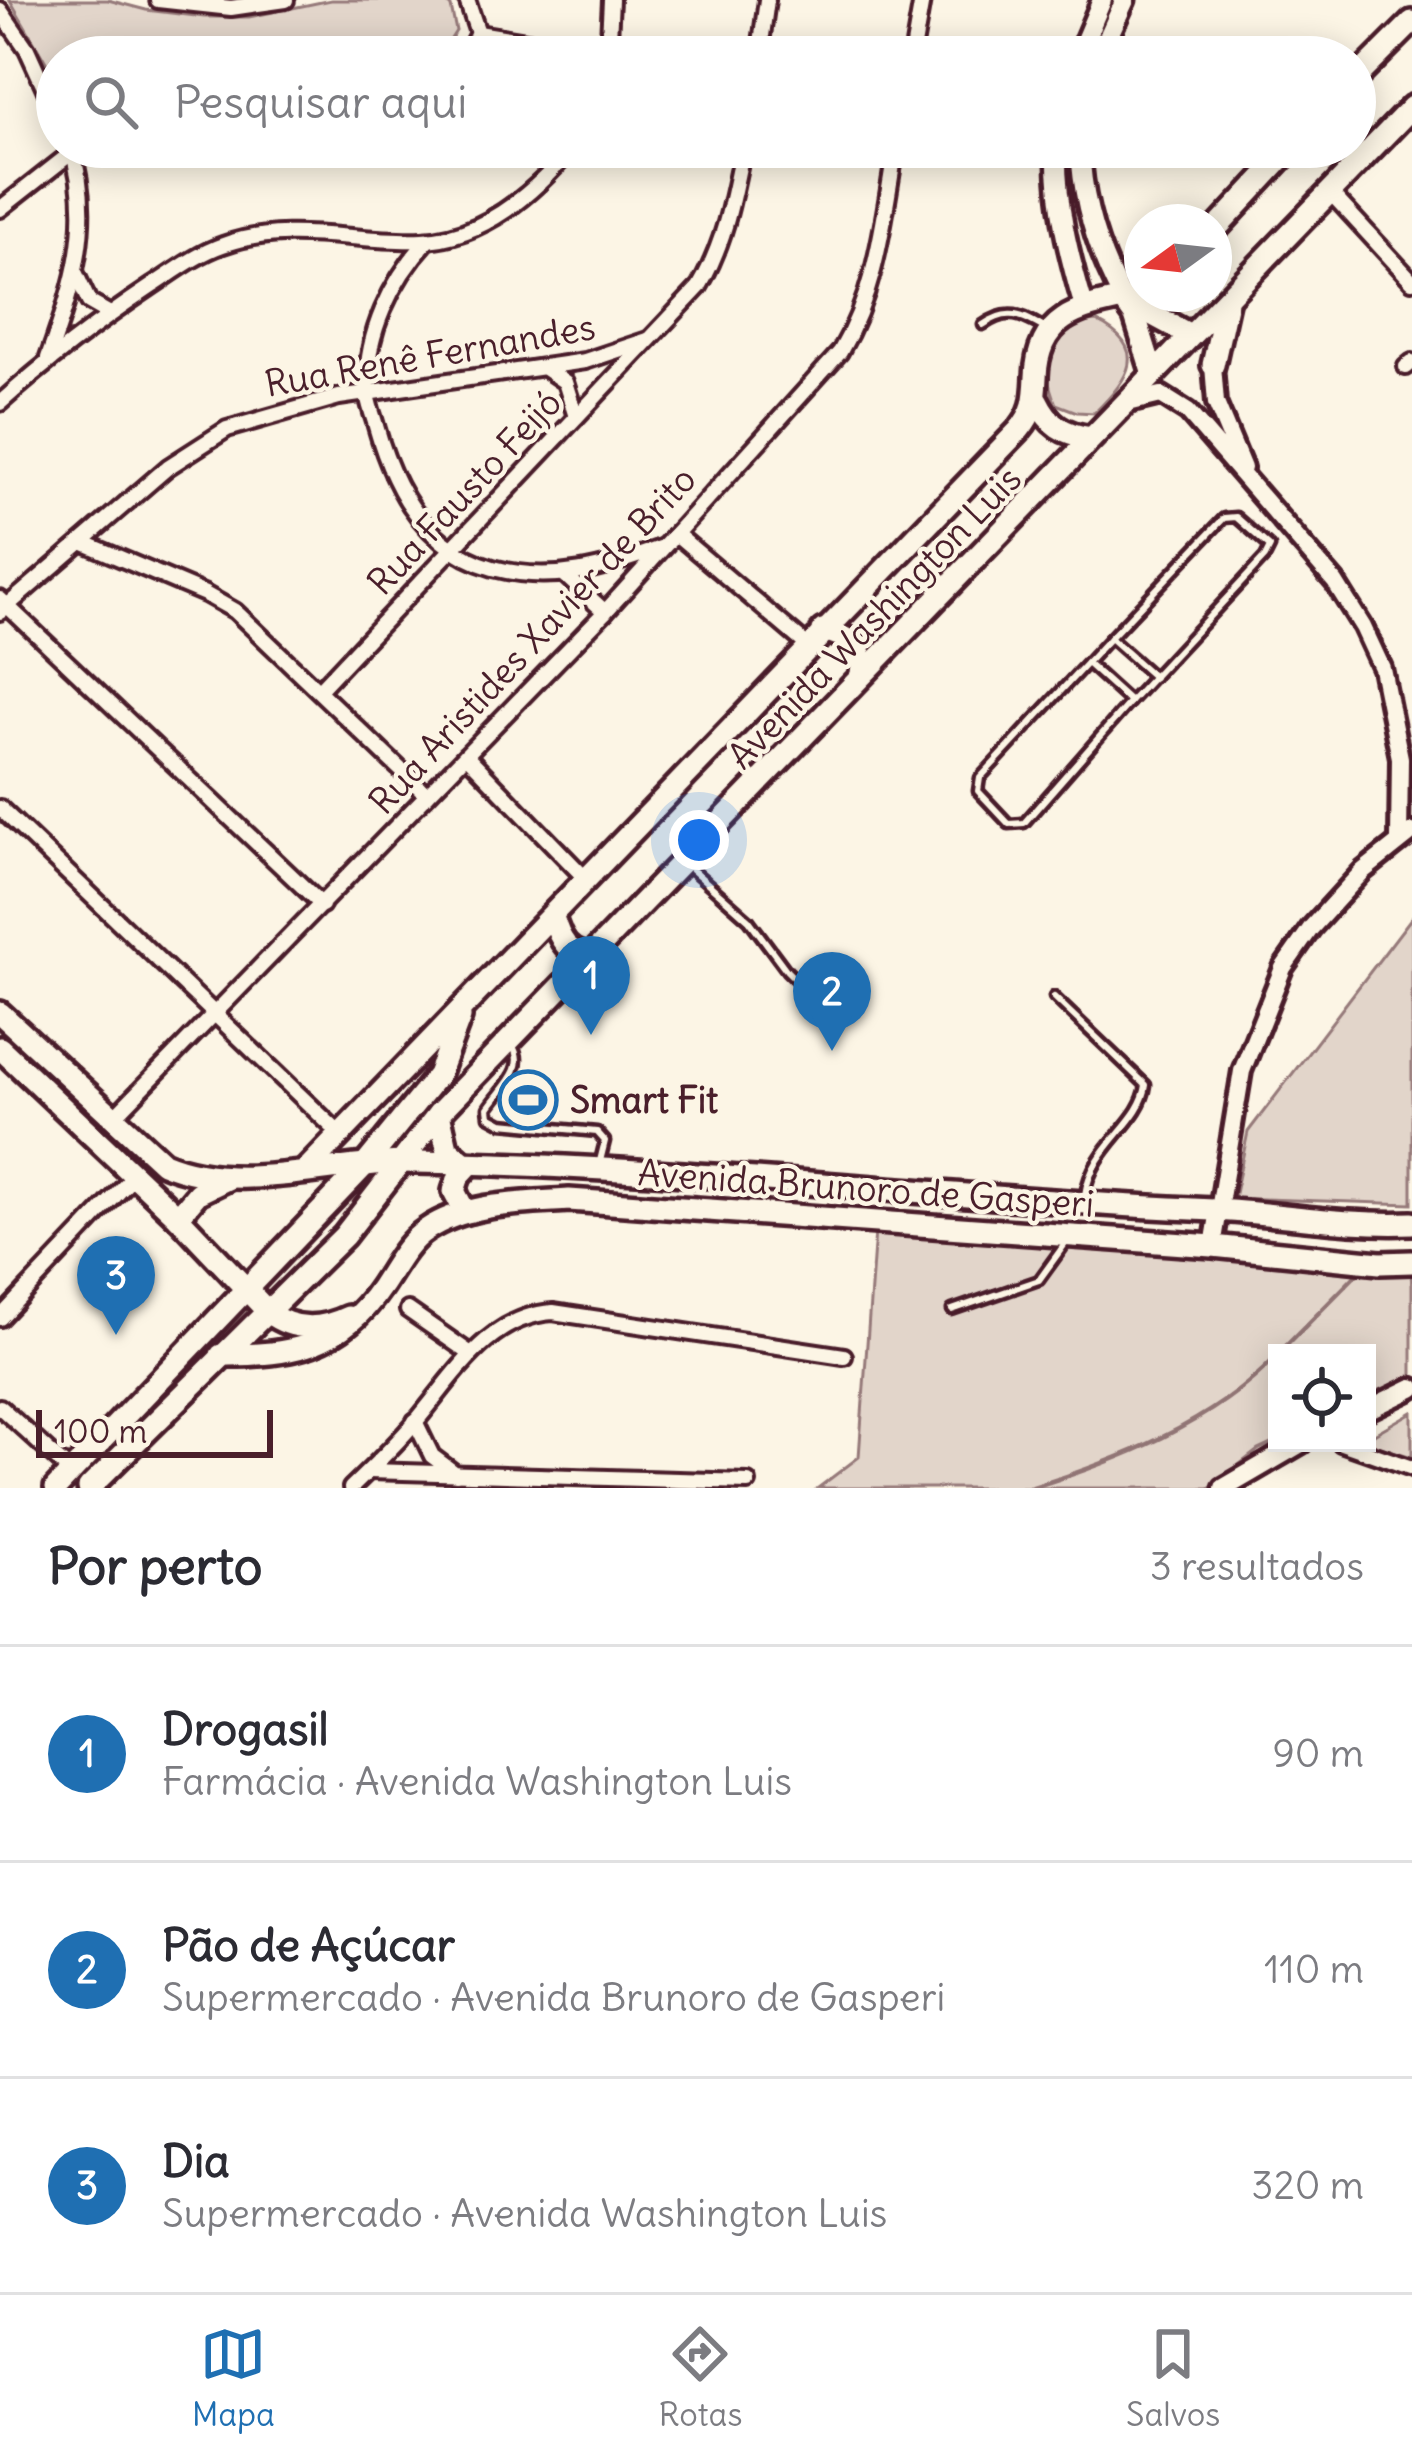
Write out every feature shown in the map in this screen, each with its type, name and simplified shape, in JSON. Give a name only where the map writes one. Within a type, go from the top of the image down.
[{"type":"main road","points":[[1087,36],[1102,0]]},
{"type":"main road","points":[[1109,36],[1125,0]]},
{"type":"main road","points":[[1376,58],[1412,22]]},
{"type":"main road","name":"Avenida Washington Luis","points":[[1376,144],[1412,107]]},
{"type":"main road","points":[[1056,168],[1084,307]]},
{"type":"main road","points":[[1082,168],[1100,256],[1124,284]]},
{"type":"main road","points":[[1232,212],[1272,168]]},
{"type":"main road","name":"Avenida Washington Luis","points":[[1232,292],[1353,168]]},
{"type":"main road","points":[[1049,331],[1084,307],[1124,299]]},
{"type":"main road","points":[[1135,312],[1153,374]]},
{"type":"main road","points":[[1157,312],[1190,335]]},
{"type":"main road","name":"Avenida Washington Luis","points":[[89,1488],[344,1236],[439,1113],[1212,312]]},
{"type":"main road","points":[[1213,365],[1225,312]]},
{"type":"main road","name":"Avenida Washington Luis","points":[[64,1480],[365,1165],[438,1075],[462,1011],[1019,430],[1036,400],[1038,355],[1049,331]]},
{"type":"main road","points":[[1036,400],[1060,431],[1091,438]]},
{"type":"main road","points":[[815,638],[843,636],[859,647],[862,674]]},
{"type":"main road","points":[[553,917],[564,946],[578,956],[593,957]]},
{"type":"main road","points":[[305,1171],[462,1011]]},
{"type":"main road","points":[[0,1013],[163,1163],[186,1172],[229,1178]]},
{"type":"main road","points":[[0,1048],[178,1216],[283,1324],[309,1327],[359,1312]]},
{"type":"main road","points":[[439,1113],[447,1148],[467,1164],[454,1191],[464,1210],[471,1211]]},
{"type":"main road","name":"Avenida Brunoro de Gasperi","points":[[229,1178],[404,1162],[596,1168],[1084,1205],[1412,1222]]},
{"type":"main road","points":[[178,1216],[197,1193],[229,1178]]},
{"type":"main road","points":[[293,1288],[354,1208],[353,1196],[341,1188]]},
{"type":"main road","name":"Avenida Brunoro de Gasperi","points":[[221,1355],[311,1346],[346,1328],[371,1303],[423,1232],[471,1211],[569,1200],[1412,1262]]},
{"type":"main road","points":[[1376,1406],[1412,1388]]},
{"type":"main road","points":[[1224,1488],[1249,1479],[1288,1452]]},
{"type":"street","points":[[158,0],[231,8],[286,0]]},
{"type":"street","points":[[466,0],[476,36]]},
{"type":"street","points":[[611,0],[613,36]]},
{"type":"street","points":[[762,36],[767,0]]},
{"type":"street","points":[[916,36],[922,0]]},
{"type":"street","points":[[0,10],[36,70]]},
{"type":"street","points":[[478,33],[496,36]]},
{"type":"street","points":[[0,209],[50,168]]},
{"type":"street","points":[[45,364],[76,274],[82,214],[76,168]]},
{"type":"street","points":[[0,403],[110,314],[196,257],[249,238],[283,232],[428,241],[500,215],[553,168]]},
{"type":"street","name":"Rua Fausto Feijó","points":[[319,690],[699,287],[717,256],[737,168]]},
{"type":"street","name":"Rua Aristides Xavier de Brito","points":[[113,1118],[604,612],[841,352],[872,287],[892,168]]},
{"type":"street","points":[[1330,192],[1412,281]]},
{"type":"street","points":[[428,241],[391,290],[378,321],[367,392],[387,466],[418,518],[452,549],[491,567],[566,575],[586,573],[670,540],[815,638]]},
{"type":"street","points":[[76,274],[89,302],[110,314]]},
{"type":"street","points":[[1190,335],[1213,365],[1216,403],[1251,485]]},
{"type":"street","name":"Rua Renê Fernandes","points":[[2,606],[168,467],[227,429],[292,407],[367,392],[584,362],[648,340]]},
{"type":"street","points":[[546,369],[565,382],[576,416]]},
{"type":"street","points":[[1123,405],[1147,396],[1172,399],[1188,412],[1335,582],[1382,668],[1400,758],[1406,836],[1363,871],[1311,928],[1283,968],[1242,1072],[1213,1246]]},
{"type":"street","points":[[82,542],[235,610],[428,794]]},
{"type":"street","points":[[566,575],[604,612]]},
{"type":"street","points":[[2,606],[322,905]]},
{"type":"street","points":[[466,755],[586,879]]},
{"type":"street","points":[[0,808],[341,1135]]},
{"type":"street","points":[[0,1318],[134,1176]]},
{"type":"street","points":[[408,1310],[471,1354]]},
{"type":"street","points":[[351,1488],[471,1354],[515,1320],[553,1312],[844,1356]]},
{"type":"street","points":[[0,1407],[64,1480]]},
{"type":"street","points":[[415,1421],[432,1456],[456,1474]]},
{"type":"street","points":[[1367,1452],[1412,1468]]},
{"type":"street","points":[[369,1471],[748,1482]]},
{"type":"lane","points":[[983,325],[1000,314],[1013,313],[1049,331]]},
{"type":"lane","points":[[1236,517],[1267,541],[1269,553],[1024,823],[1009,824],[978,791],[980,778],[1110,638],[1224,518],[1236,517]]},
{"type":"lane","points":[[1110,638],[1154,677]]},
{"type":"lane","points":[[1088,662],[1130,702]]},
{"type":"lane","points":[[684,863],[749,920],[813,997]]},
{"type":"lane","points":[[1054,997],[1146,1085],[1142,1102],[1094,1162],[1084,1205]]},
{"type":"lane","points":[[510,1042],[519,1055],[518,1066],[488,1108],[489,1116],[502,1123],[597,1132],[605,1150],[596,1168]]},
{"type":"lane","points":[[952,1310],[1039,1280],[1070,1235]]},
{"type":"shaded area","points":[[10,0],[108,0],[204,17],[249,17],[331,0],[445,0],[456,31],[453,36],[36,36],[36,45]]},
{"type":"shaded area","points":[[1096,321],[1124,342],[1129,365],[1117,388],[1094,413],[1077,412],[1056,404],[1048,375],[1050,349],[1066,330]]},
{"type":"shaded area","points":[[1412,917],[1412,1204],[1234,1198],[1248,1132]]},
{"type":"shaded area","points":[[875,1231],[1412,1267],[1412,1376],[1376,1394],[1376,1344],[1268,1344],[1268,1445],[1209,1488],[818,1488],[859,1457]]},
{"type":"shaded area","points":[[1412,1412],[1412,1457],[1376,1446],[1376,1433]]},
{"type":"waterway","points":[[1288,1344],[1357,1274]]},
{"type":"waterway","points":[[1030,1488],[1097,1466],[1193,1421],[1268,1364]]},
{"type":"place","name":"Drogasil","points":[[591,1035]]},
{"type":"place","name":"Pão de Açúcar","points":[[832,1051]]},
{"type":"place","name":"Smart Fit","points":[[528,1100]]},
{"type":"place","name":"Dia","points":[[116,1335]]}]
